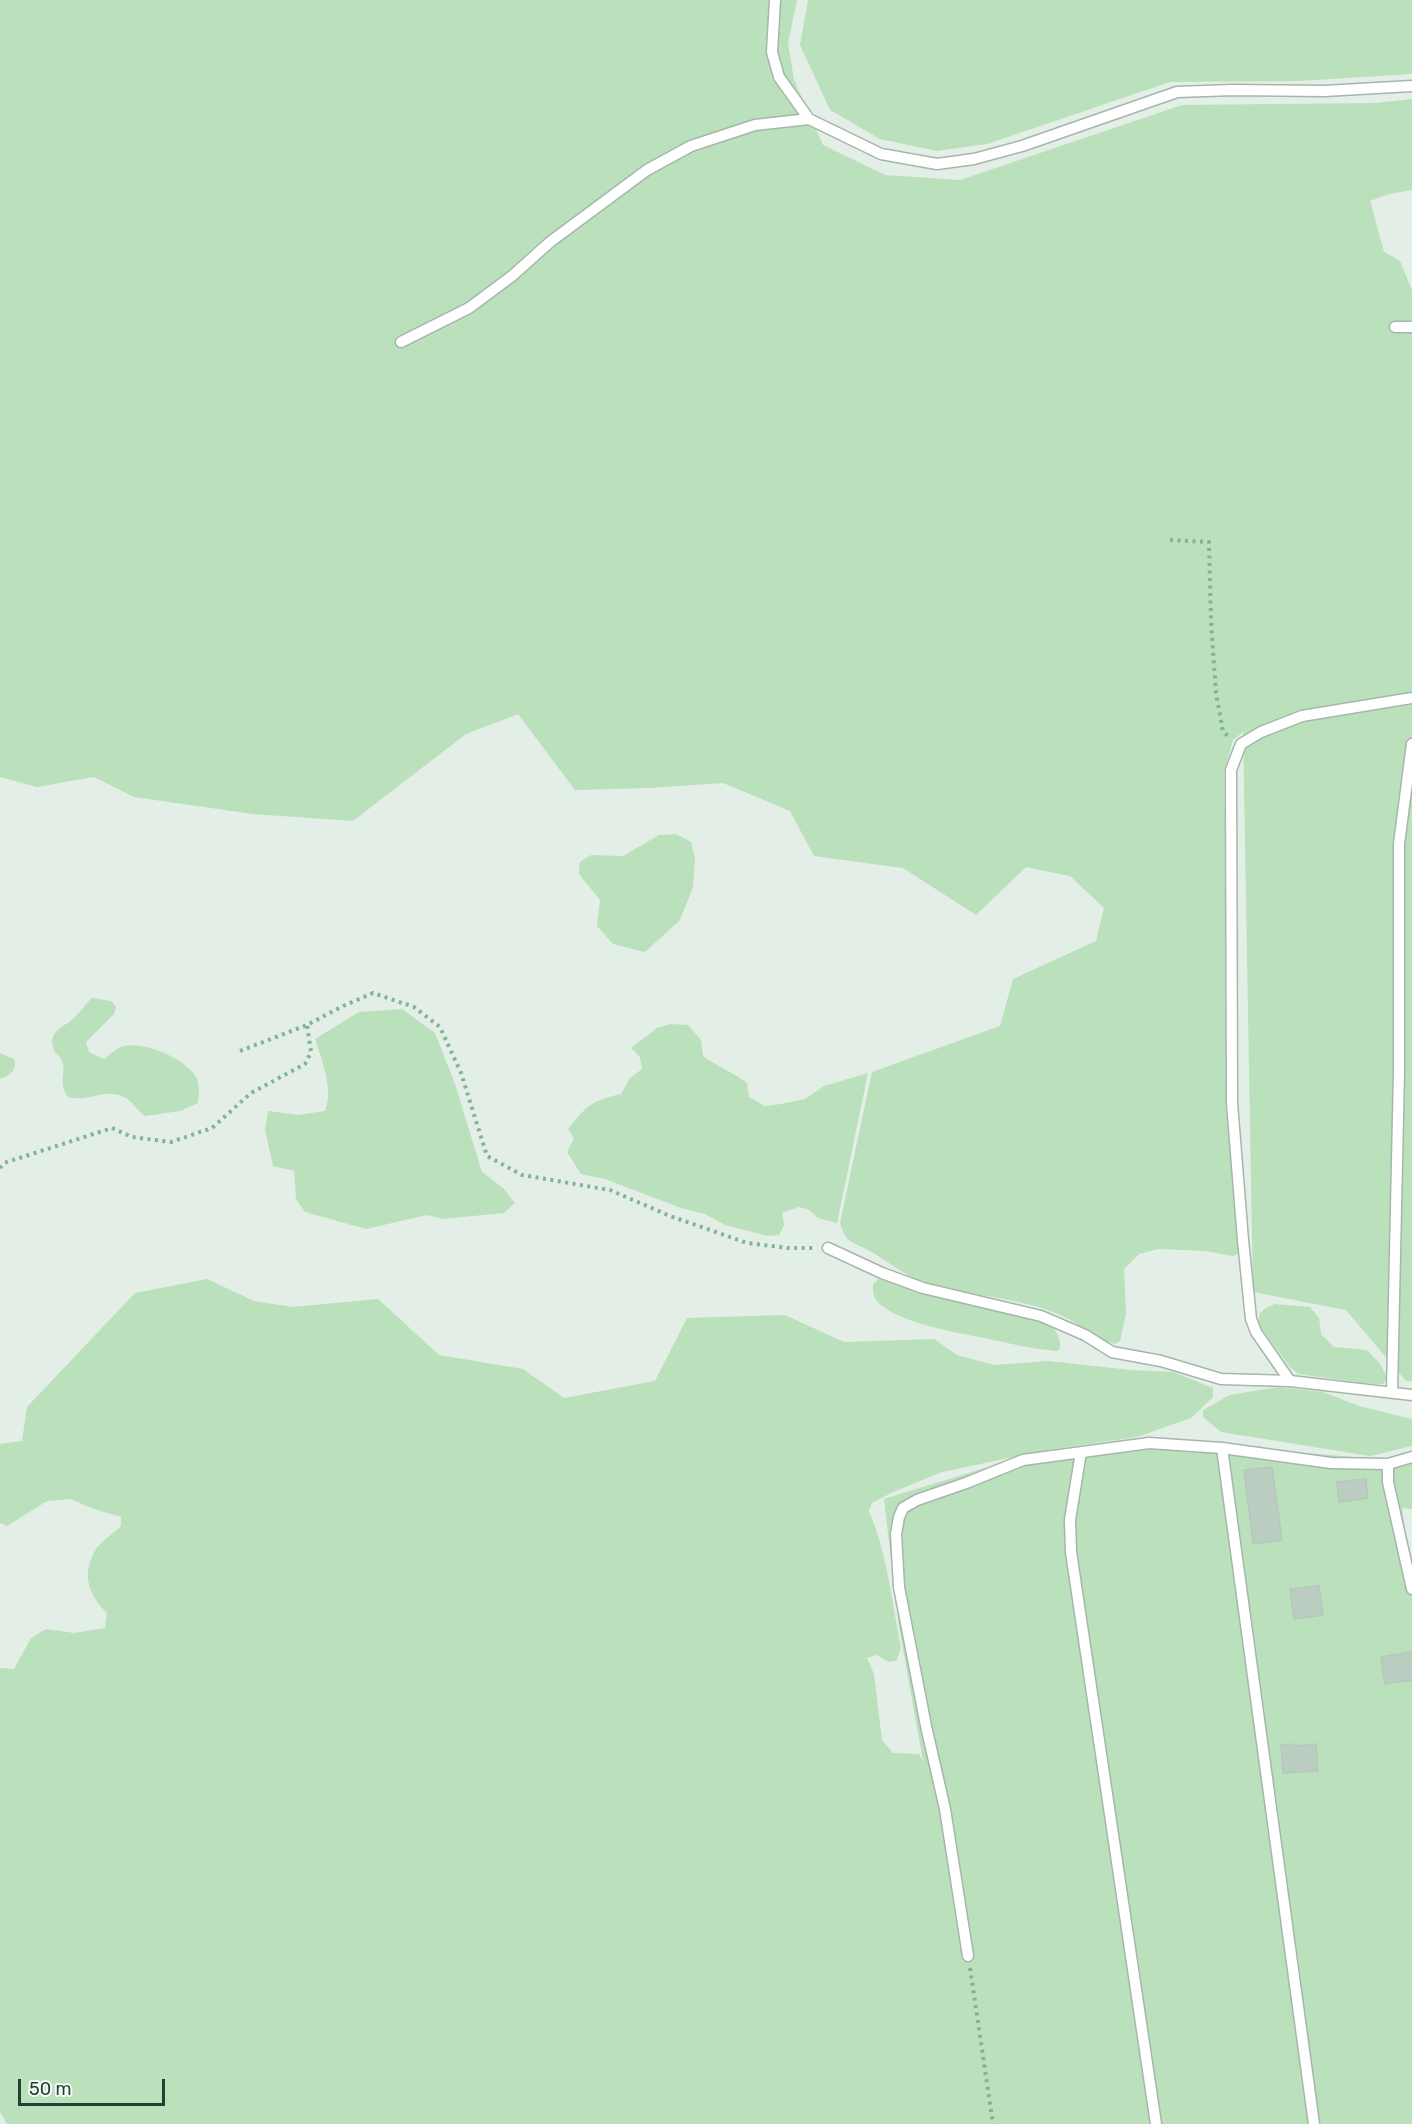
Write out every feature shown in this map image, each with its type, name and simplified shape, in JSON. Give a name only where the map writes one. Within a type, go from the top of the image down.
[{"type":"lane","points":[[775,0],[772,52],[779,77],[809,119],[881,154],[938,164],[974,159],[1022,147],[1178,92],[1324,91],[1412,86]]},
{"type":"lane","points":[[401,342],[469,308],[512,276],[550,242],[647,170],[691,146],[755,125],[809,119]]},
{"type":"lane","points":[[1395,327],[1412,327]]},
{"type":"lane","points":[[1290,1381],[1256,1332],[1251,1319],[1241,1217],[1232,1103],[1231,770],[1241,744],[1261,732],[1302,716],[1412,698]]},
{"type":"lane","points":[[1392,1391],[1399,1071],[1399,844],[1412,744]]},
{"type":"lane","points":[[828,1248],[882,1273],[923,1288],[1041,1316],[1085,1335],[1112,1352],[1161,1361],[1221,1378],[1290,1381],[1412,1395]]},
{"type":"lane","points":[[968,1956],[945,1809],[898,1587],[896,1534],[903,1508],[917,1500],[966,1484],[1023,1460],[1149,1443],[1222,1448],[1331,1463],[1388,1464],[1412,1457]]},
{"type":"lane","points":[[1222,1448],[1314,2124]]},
{"type":"lane","points":[[1081,1452],[1070,1520],[1071,1552],[1156,2124]]},
{"type":"lane","points":[[1388,1464],[1388,1482],[1412,1589]]},
{"type":"path","points":[[1170,540],[1209,542],[1211,621],[1216,693],[1222,732],[1241,744]]},
{"type":"path","points":[[240,1051],[307,1025],[373,993],[414,1006],[441,1027],[461,1073],[487,1156],[522,1175],[610,1190],[670,1216],[747,1243],[789,1248],[828,1248]]},
{"type":"path","points":[[0,1168],[4,1163],[112,1128],[132,1137],[171,1142],[212,1128],[251,1092],[305,1064],[311,1052],[307,1025]]},
{"type":"path","points":[[968,1956],[993,2124]]},
{"type":"green space","points":[[0,0],[797,0],[788,43],[794,80],[823,145],[885,175],[960,180],[1182,105],[1375,103],[1412,99],[1412,190],[1389,194],[1370,201],[1384,252],[1400,261],[1412,290],[1412,1381],[1406,1381],[1346,1310],[1253,1292],[1243,732],[1233,740],[1224,772],[1231,1141],[1241,1249],[1233,1256],[1205,1251],[1158,1249],[1139,1254],[1124,1269],[1126,1314],[1120,1341],[1115,1344],[1107,1342],[1065,1317],[1042,1308],[920,1281],[850,1241],[840,1223],[872,1072],[1000,1026],[1013,979],[1096,941],[1104,908],[1070,876],[1026,867],[976,915],[903,868],[814,856],[790,811],[723,783],[575,790],[518,714],[466,734],[353,821],[253,814],[134,797],[94,777],[37,787],[0,777]]},
{"type":"green space","points":[[808,0],[1412,0],[1412,74],[1299,81],[1170,82],[987,144],[937,151],[880,139],[830,110],[800,45]]},
{"type":"green space","points":[[676,834],[691,842],[695,859],[693,887],[680,920],[645,952],[613,944],[597,926],[600,900],[579,874],[580,862],[591,855],[623,856],[659,835]]},
{"type":"green space","points":[[92,998],[111,1001],[116,1007],[114,1014],[86,1042],[89,1052],[104,1059],[118,1048],[133,1045],[165,1053],[185,1065],[197,1079],[198,1103],[180,1111],[145,1116],[127,1099],[117,1094],[82,1098],[68,1097],[63,1086],[63,1066],[54,1050],[52,1039],[57,1031],[76,1017]]},
{"type":"green space","points":[[402,1009],[435,1033],[455,1084],[482,1172],[503,1188],[515,1203],[504,1213],[443,1219],[427,1215],[366,1229],[305,1212],[296,1199],[294,1171],[273,1166],[265,1130],[268,1111],[298,1115],[325,1111],[328,1084],[315,1039],[359,1012]]},
{"type":"green space","points":[[671,1024],[688,1025],[701,1040],[703,1056],[747,1083],[749,1097],[765,1106],[805,1099],[824,1086],[868,1073],[837,1223],[818,1218],[808,1209],[798,1207],[782,1213],[784,1225],[779,1235],[768,1236],[725,1225],[705,1214],[681,1208],[605,1179],[581,1174],[567,1152],[574,1138],[568,1129],[590,1105],[621,1094],[630,1078],[642,1069],[640,1057],[631,1048],[657,1028]]},
{"type":"green space","points":[[0,1053],[14,1059],[15,1067],[7,1076],[0,1079]]},
{"type":"green space","points":[[887,1278],[1045,1321],[1057,1333],[1060,1349],[1057,1351],[1017,1345],[932,1327],[900,1316],[877,1301],[874,1295],[873,1284],[879,1279]]},
{"type":"green space","points":[[207,1279],[254,1301],[293,1307],[378,1299],[439,1355],[523,1369],[564,1398],[655,1381],[687,1318],[785,1315],[844,1342],[934,1339],[957,1355],[994,1365],[1048,1361],[1173,1372],[1213,1388],[1213,1397],[1191,1418],[1137,1437],[1047,1450],[942,1472],[872,1503],[869,1511],[885,1561],[901,1648],[896,1661],[889,1662],[876,1655],[867,1658],[874,1674],[882,1740],[893,1753],[919,1754],[923,1761],[899,1627],[884,1499],[1017,1458],[1143,1439],[1412,1462],[1412,1509],[1402,1508],[1412,1579],[1412,2124],[7,2124],[0,2112],[0,1668],[14,1669],[31,1638],[46,1629],[74,1633],[105,1628],[107,1613],[91,1591],[89,1567],[96,1549],[121,1526],[121,1517],[71,1499],[47,1501],[7,1526],[0,1523],[0,1444],[22,1441],[27,1407],[135,1293]]},
{"type":"green space","points":[[1275,1304],[1310,1307],[1319,1318],[1321,1334],[1334,1347],[1367,1350],[1381,1365],[1387,1378],[1383,1384],[1298,1374],[1289,1366],[1259,1325],[1262,1312]]},
{"type":"green space","points":[[1278,1387],[1323,1392],[1359,1406],[1412,1419],[1412,1446],[1370,1456],[1221,1432],[1203,1417],[1203,1410],[1230,1395]]},
{"type":"building","points":[[1272,1467],[1282,1540],[1253,1544],[1244,1470]]},
{"type":"building","points":[[1366,1479],[1368,1498],[1339,1502],[1337,1482]]},
{"type":"building","points":[[1319,1586],[1323,1615],[1294,1619],[1290,1589]]},
{"type":"building","points":[[1412,1652],[1412,1680],[1385,1684],[1381,1657]]},
{"type":"building","points":[[1316,1744],[1318,1771],[1283,1773],[1281,1745],[1295,1746]]}]
